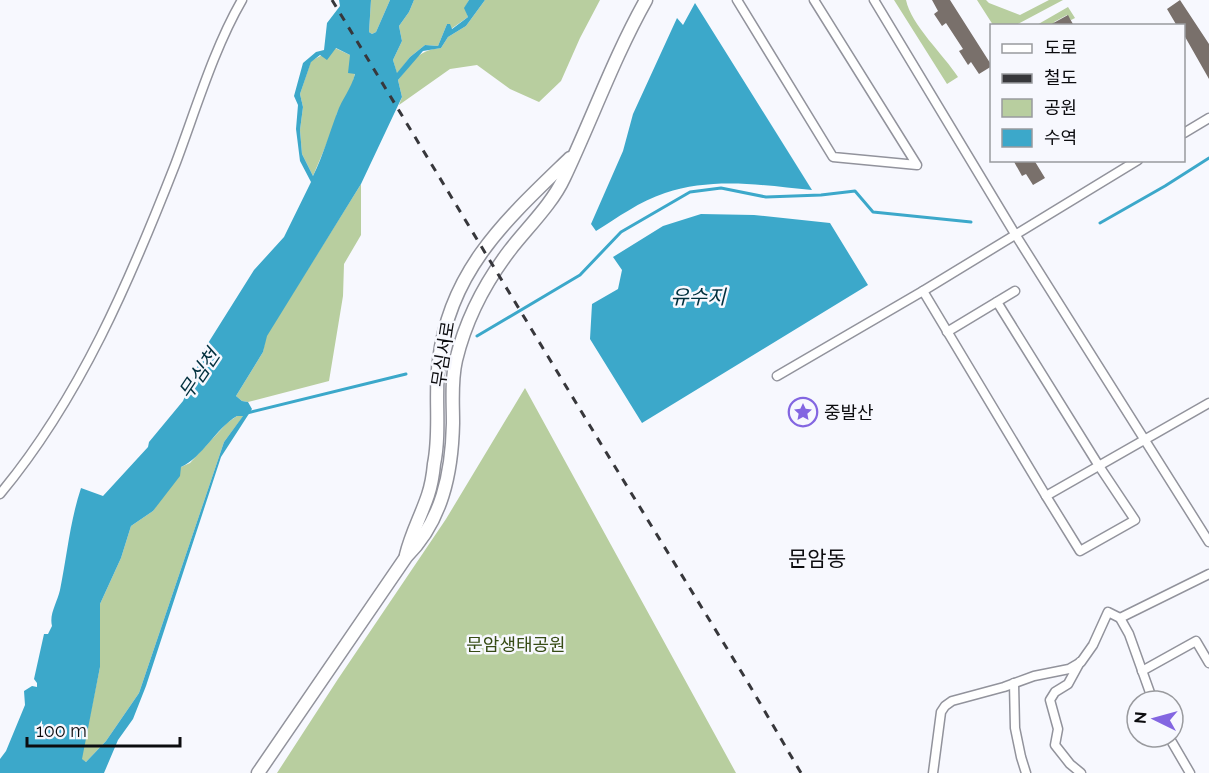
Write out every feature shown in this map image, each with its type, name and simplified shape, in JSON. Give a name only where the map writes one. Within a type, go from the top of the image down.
[{"type":"street","points":[[0,494],[43,439],[88,360],[127,284],[219,51],[242,0]]},
{"type":"street","name":"무심서로","points":[[258,773],[406,557],[420,542],[437,512],[448,479],[452,453],[452,389],[456,361],[473,308],[491,277],[564,180],[573,155],[646,0]]},
{"type":"street","points":[[737,0],[833,157],[917,165],[814,0]]},
{"type":"street","points":[[874,0],[1015,234],[1209,542]]},
{"type":"street","points":[[1185,132],[1209,118]]},
{"type":"street","name":"무심서로","points":[[406,557],[410,536],[428,495],[435,463],[438,436],[438,362],[442,336],[454,298],[464,277],[488,242],[573,155]]},
{"type":"street","points":[[777,376],[923,291],[1134,162]]},
{"type":"street","points":[[923,291],[1080,551],[1135,520],[997,302]]},
{"type":"street","points":[[947,332],[1015,291]]},
{"type":"street","points":[[1046,496],[1209,403]]},
{"type":"street","points":[[1120,618],[1209,574]]},
{"type":"street","points":[[1081,773],[1070,764],[1055,745],[1058,729],[1050,700],[1055,692],[1068,684],[1092,645],[1108,612],[1120,618],[1129,634],[1149,689]]},
{"type":"street","points":[[1142,671],[1196,641],[1209,663]]},
{"type":"street","points":[[933,773],[942,712],[945,706],[952,701],[1034,676],[1069,669],[1081,662]]},
{"type":"street","points":[[1014,683],[1015,728],[1026,773]]},
{"type":"street","points":[[1176,749],[1190,773]]},
{"type":"green space","points":[[371,0],[390,0],[376,32],[372,34],[369,32]]},
{"type":"green space","points":[[414,0],[469,0],[465,8],[468,17],[451,29],[447,24],[438,46],[425,45],[410,57],[397,74],[393,60],[402,41],[399,26]]},
{"type":"green space","points":[[485,0],[600,0],[561,81],[539,102],[510,89],[477,65],[450,69],[399,105],[402,97],[398,80],[420,55],[426,51],[441,48],[448,37],[466,26]]},
{"type":"green space","points":[[894,0],[906,0],[921,30],[958,77],[947,84]]},
{"type":"green space","points":[[977,0],[986,0],[1020,15],[1049,0],[1063,0],[1018,24],[992,24]]},
{"type":"green space","points":[[1068,7],[1075,18],[1071,20],[1067,15],[1054,22],[1055,24],[1038,24]]},
{"type":"green space","points":[[335,48],[350,55],[355,73],[352,86],[337,113],[334,126],[313,176],[302,154],[300,130],[303,107],[300,94],[311,61]]},
{"type":"green space","points":[[361,184],[361,235],[344,264],[343,296],[329,381],[248,402],[242,401],[236,396],[263,352],[266,336]]},
{"type":"green space","name":"문암생태공원","points":[[525,388],[736,773],[277,773],[446,519]]},
{"type":"green space","points":[[244,415],[224,442],[139,693],[106,741],[86,762],[81,759],[100,667],[100,604],[121,558],[131,526],[153,511],[181,467],[190,463],[227,423],[237,416]]},
{"type":"water","name":"무심천","points":[[339,0],[371,0],[369,32],[372,34],[376,32],[390,0],[414,0],[399,26],[402,41],[393,60],[397,73],[410,57],[425,45],[438,46],[447,24],[450,24],[452,29],[468,17],[464,8],[469,0],[485,0],[466,26],[448,37],[441,48],[423,51],[398,80],[402,97],[361,184],[267,336],[263,352],[236,396],[248,402],[252,409],[221,457],[146,686],[133,719],[118,740],[104,773],[0,773],[0,759],[6,751],[25,705],[24,691],[32,686],[37,687],[34,679],[44,634],[48,634],[52,626],[52,613],[60,590],[71,526],[81,488],[103,496],[148,447],[149,442],[183,401],[205,348],[254,270],[284,237],[311,182],[300,161],[296,129],[298,105],[294,96],[303,63],[316,52],[324,50],[327,23],[340,6]],"holes":[[[336,48],[350,55],[348,73],[355,74],[339,108],[313,176],[302,154],[300,130],[303,107],[300,94],[311,62],[320,55],[327,60]],[[237,416],[243,416],[224,442],[139,693],[106,741],[86,762],[82,759],[100,667],[100,604],[121,558],[131,526],[153,511],[180,476],[181,467],[196,457],[222,428]]]},
{"type":"water","points":[[695,3],[812,190],[738,184],[683,188],[647,200],[596,231],[591,224],[623,151],[633,114],[677,18],[683,25]]},
{"type":"water","name":"유수지","points":[[701,214],[754,215],[830,223],[868,285],[642,423],[590,339],[592,304],[618,289],[622,270],[613,257],[663,226]]},
{"type":"building","points":[[932,0],[950,0],[990,63],[990,67],[979,74],[971,62],[968,65],[959,51],[963,49],[946,23],[942,26],[934,14],[938,11]]},
{"type":"building","points":[[1180,0],[1209,44],[1209,79],[1185,37],[1185,24],[1176,24],[1167,9]]},
{"type":"building","points":[[1068,15],[1073,24],[1052,24]]},
{"type":"building","points":[[1014,162],[1035,162],[1045,178],[1033,185],[1026,174],[1022,176]]},
{"type":"waterway","points":[[1100,223],[1209,158]]},
{"type":"waterway","points":[[477,336],[580,275],[621,232],[690,192],[721,188],[766,197],[855,191],[873,212],[971,222]]},
{"type":"waterway","points":[[247,413],[406,374]]},
{"type":"railway","points":[[332,0],[801,773]]},
{"type":"place","name":"중발산","points":[[803,412]]},
{"type":"district","name":"문암동","points":[[817,558]]}]
